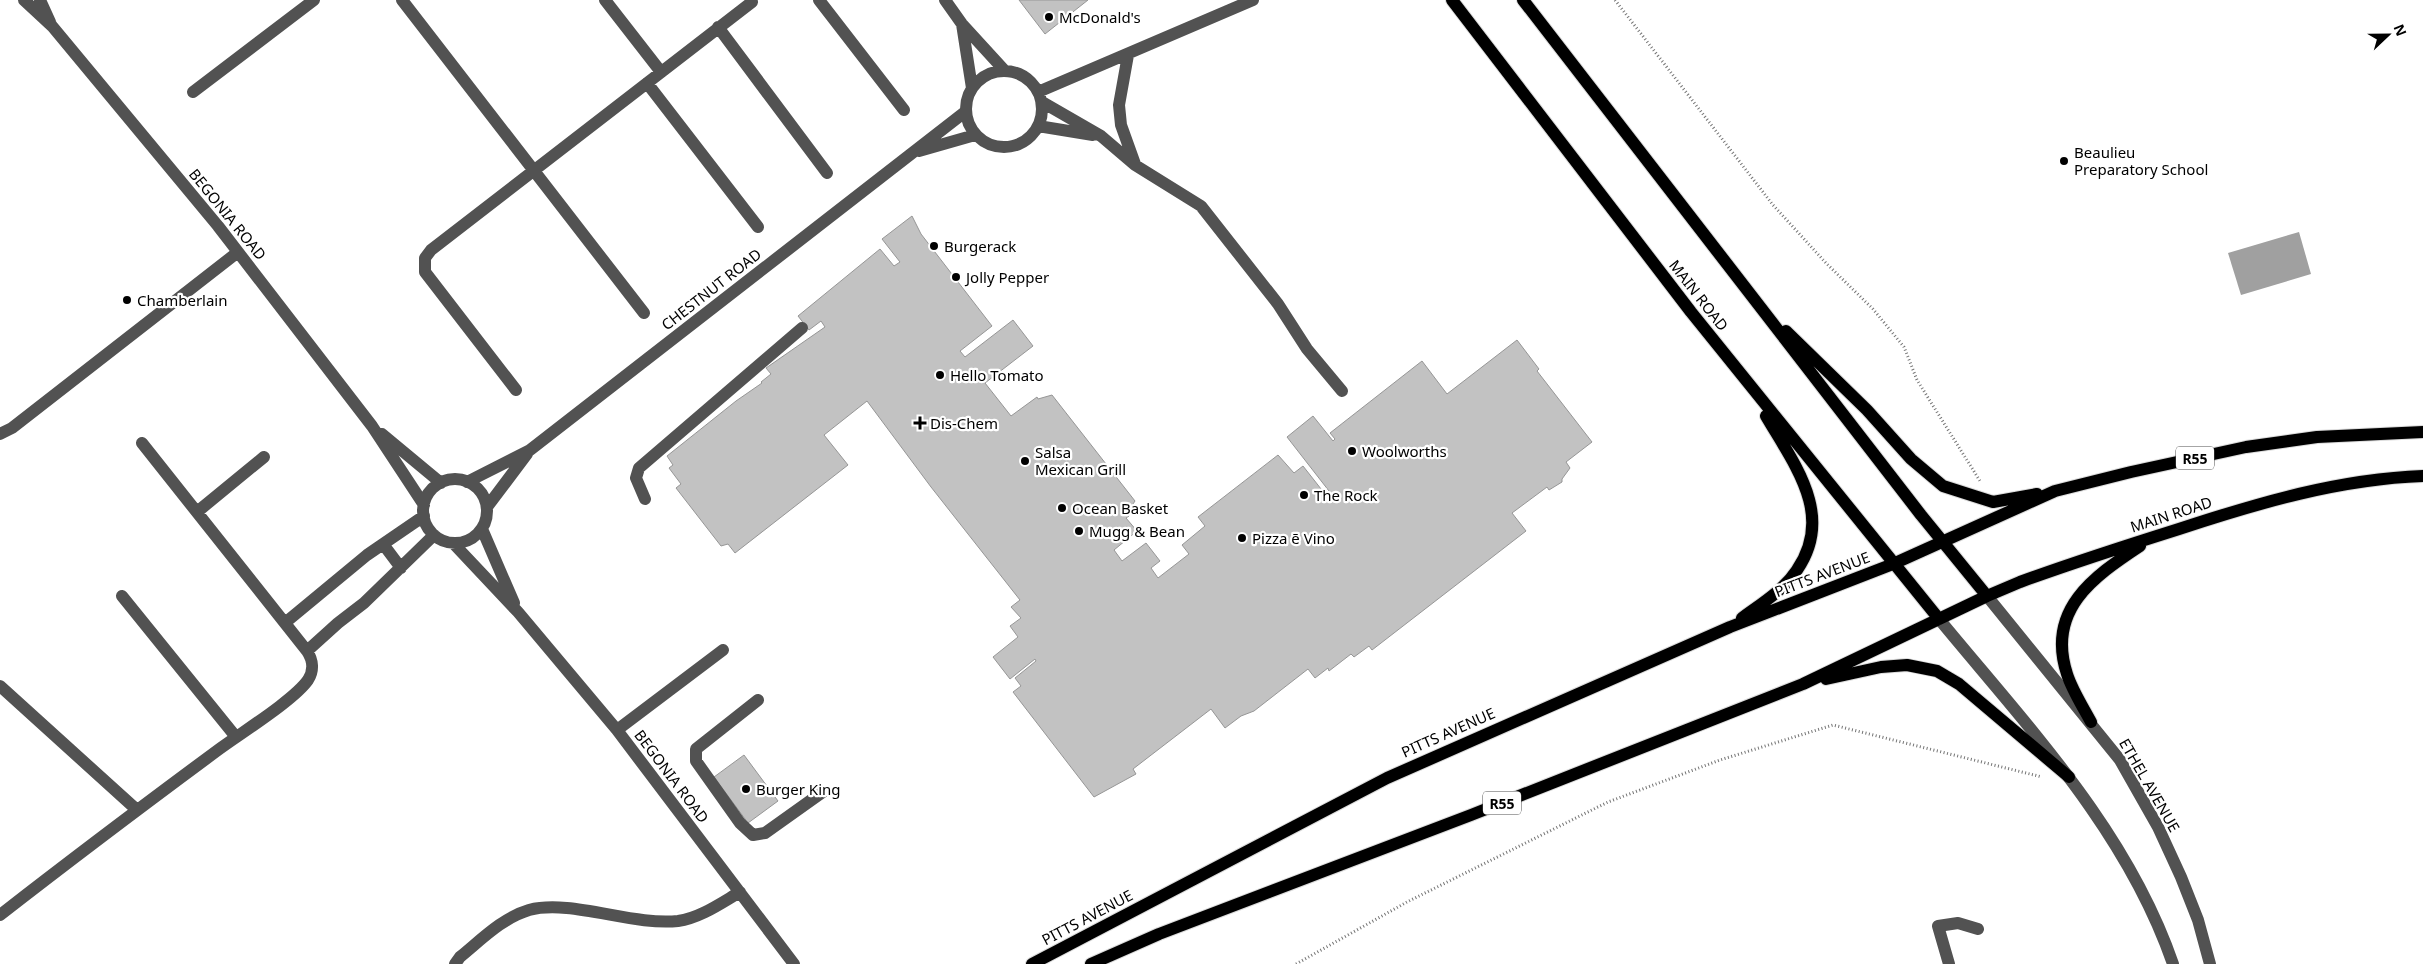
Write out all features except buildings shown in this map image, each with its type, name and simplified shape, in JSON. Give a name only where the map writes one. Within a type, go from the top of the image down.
[{"type":"main road","name":"MAIN ROAD","points":[[1452,0],[1691,312],[1939,619],[1987,596],[2069,564],[2224,514],[2302,493],[2384,477],[2423,476]]},
{"type":"main road","points":[[1523,0],[1751,296],[1987,596]]},
{"type":"main road","points":[[1751,296],[1867,410],[1911,459],[1943,486],[1994,502],[2054,491]]},
{"type":"main road","points":[[1691,312],[1757,400],[1804,481],[1813,508],[1812,534],[1797,571],[1776,593],[1730,627]]},
{"type":"main road","name":"R55","points":[[1893,564],[2054,491],[2246,447],[2317,437],[2423,432]]},
{"type":"main road","points":[[2091,722],[2065,667],[2062,646],[2067,614],[2089,582],[2154,537]]},
{"type":"main road","name":"PITTS AVENUE","points":[[1032,964],[1387,778],[1730,627],[1893,564]]},
{"type":"main road","name":"R55","points":[[1091,964],[1159,934],[1462,819],[1803,684],[1939,619]]},
{"type":"main road","points":[[1803,684],[1881,667],[1907,665],[1937,671],[1959,684],[2069,777]]},
{"type":"street","name":"BEGONIA ROAD","points":[[24,0],[52,26],[238,252],[372,426],[424,511]]},
{"type":"street","name":"BEGONIA ROAD","points":[[40,0],[52,26]]},
{"type":"street","points":[[193,92],[314,0]]},
{"type":"street","points":[[402,0],[644,313]]},
{"type":"street","points":[[605,0],[662,72]]},
{"type":"street","points":[[819,0],[904,110]]},
{"type":"street","points":[[945,0],[962,24],[1005,71]]},
{"type":"street","points":[[1040,97],[1128,55],[1253,0]]},
{"type":"street","points":[[1444,0],[1462,14]]},
{"type":"street","points":[[516,390],[425,272],[425,258],[431,250],[752,1]]},
{"type":"street","points":[[962,24],[972,88]]},
{"type":"street","points":[[718,27],[828,172]]},
{"type":"street","points":[[1128,55],[1119,105],[1121,125],[1135,165]]},
{"type":"street","points":[[1040,97],[1042,114],[1038,126],[1026,140],[1009,148],[985,143],[975,135],[968,125],[965,112],[966,99],[972,88],[986,76],[1005,71],[1018,74],[1029,80],[1040,97],[1101,136],[1135,165],[1201,206],[1278,304],[1307,349],[1342,391]]},
{"type":"street","points":[[647,83],[758,227]]},
{"type":"street","name":"CHESTNUT ROAD","points":[[468,482],[530,450],[965,112]]},
{"type":"street","points":[[1038,126],[1101,136]]},
{"type":"street","name":"CHESTNUT ROAD","points":[[912,154],[975,135]]},
{"type":"street","points":[[0,434],[12,428],[238,252]]},
{"type":"street","points":[[645,499],[636,478],[639,468],[802,328]]},
{"type":"street","name":"BEGONIA ROAD","points":[[372,426],[441,483]]},
{"type":"street","points":[[0,915],[292,695],[309,679],[312,662],[307,651],[286,622],[142,443]]},
{"type":"street","name":"CHESTNUT ROAD","points":[[487,507],[530,450]]},
{"type":"street","points":[[197,512],[264,458]]},
{"type":"street","points":[[286,622],[346,571],[424,511],[433,488],[441,483],[450,480],[468,482],[476,487],[483,496],[487,507],[486,519],[482,529],[468,540],[453,543],[434,535],[424,511]]},
{"type":"street","name":"BEGONIA ROAD","points":[[482,529],[518,612]]},
{"type":"street","points":[[307,651],[364,603],[434,535]]},
{"type":"street","name":"BEGONIA ROAD","points":[[453,543],[518,612],[616,730],[794,964]]},
{"type":"street","points":[[383,544],[401,568]]},
{"type":"street","points":[[122,596],[236,737]]},
{"type":"street","name":"ETHEL AVENUE","points":[[1987,596],[2120,760],[2158,827],[2185,886],[2198,920],[2210,964]]},
{"type":"street","points":[[1939,619],[2069,777],[2115,846],[2134,879],[2155,920],[2173,964]]},
{"type":"street","points":[[616,730],[723,650]]},
{"type":"street","points":[[0,686],[137,810]]},
{"type":"street","points":[[758,700],[696,749],[696,761],[740,823],[753,835],[765,833],[824,791]]},
{"type":"street","points":[[455,964],[460,957],[505,920],[530,910],[556,908],[654,922],[679,921],[700,915],[740,892]]},
{"type":"street","points":[[1950,964],[1938,926],[1958,923],[1978,929]]},
{"type":"path","points":[[1615,0],[1773,205],[1873,309],[1904,347],[1917,380],[1994,502]]},
{"type":"path","points":[[1296,964],[1407,902],[1608,802],[1720,760],[1833,725],[2048,778]]},
{"type":"shaded area","points":[[2299,232],[2311,274],[2241,295],[2228,253]]},
{"type":"place","name":"McDonald's","points":[[1049,17]]},
{"type":"place","name":"Beaulieu Preparatory School","points":[[2064,161]]},
{"type":"place","name":"Burgerack","points":[[934,246]]},
{"type":"place","name":"Jolly Pepper","points":[[956,277]]},
{"type":"place","name":"Chamberlain","points":[[127,300]]},
{"type":"place","name":"Hello Tomato","points":[[940,375]]},
{"type":"place","name":"Dis-Chem","points":[[920,423]]},
{"type":"place","name":"Woolworths","points":[[1352,451]]},
{"type":"place","name":"Salsa Mexican Grill","points":[[1025,461]]},
{"type":"place","name":"The Rock","points":[[1304,495]]},
{"type":"place","name":"Ocean Basket","points":[[1062,508]]},
{"type":"place","name":"Mugg & Bean","points":[[1079,531]]},
{"type":"place","name":"Pizza ē Vino","points":[[1242,538]]},
{"type":"place","name":"Burger King","points":[[746,789]]}]
